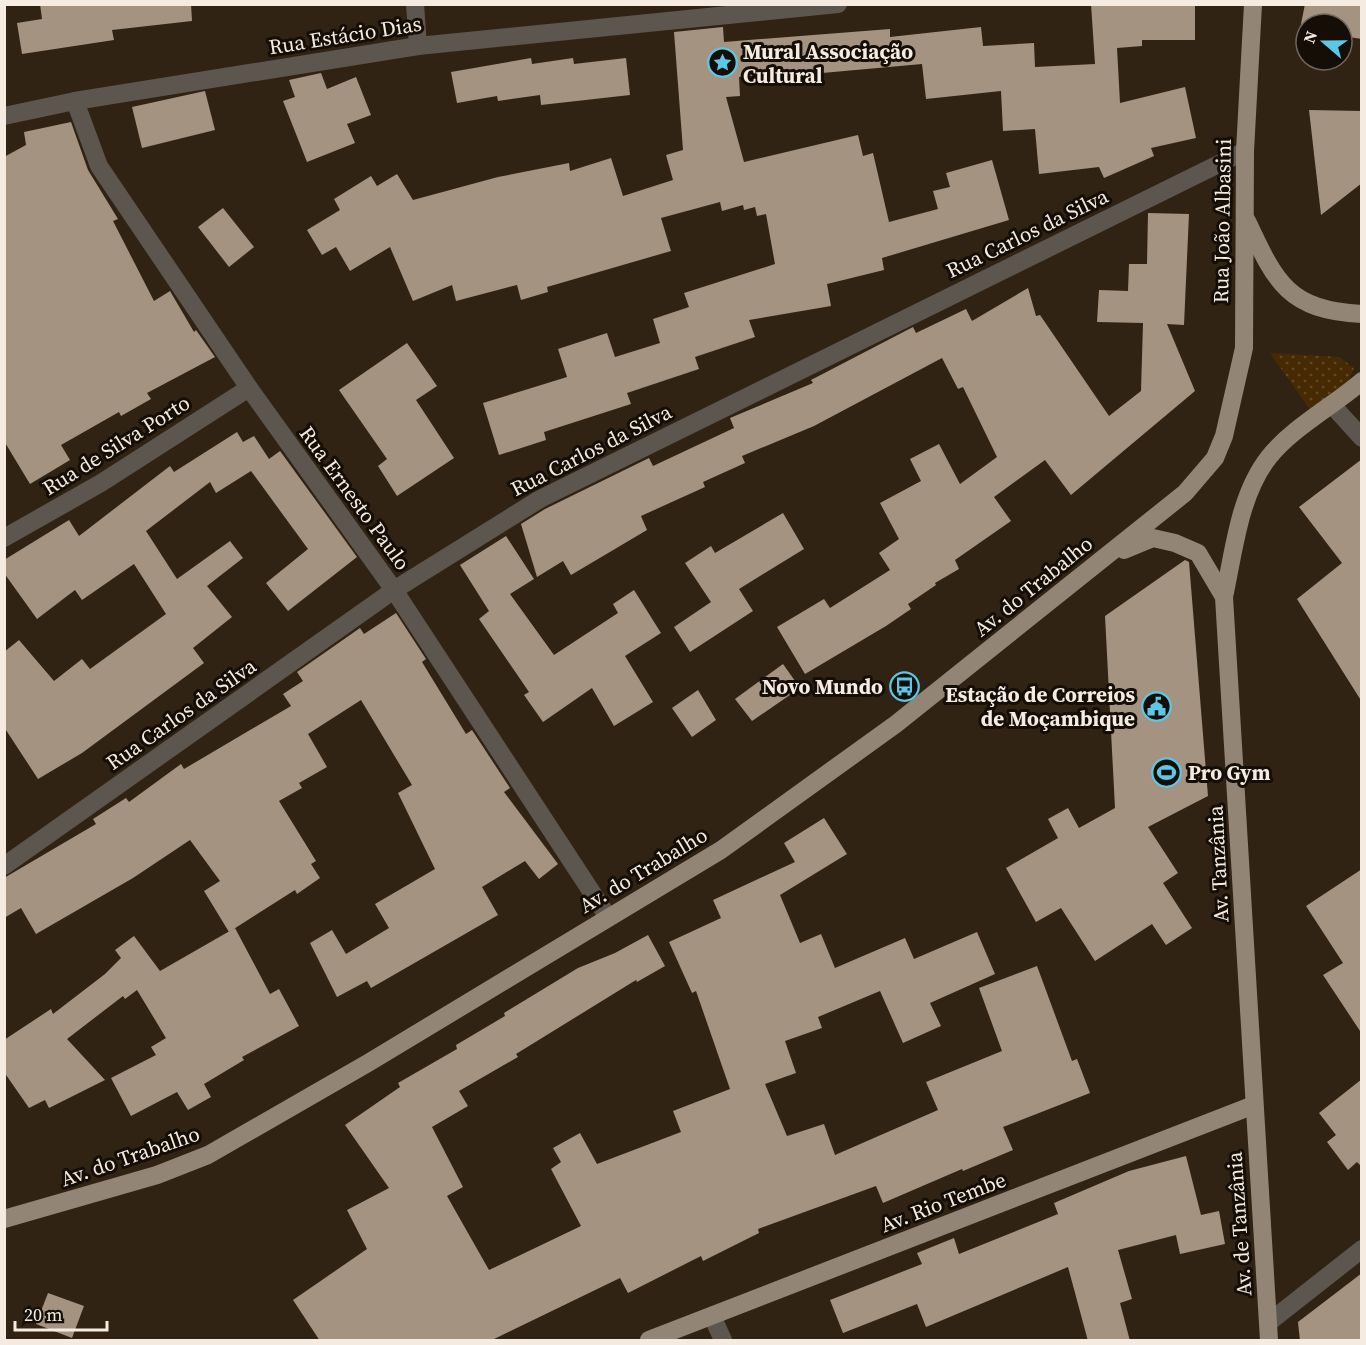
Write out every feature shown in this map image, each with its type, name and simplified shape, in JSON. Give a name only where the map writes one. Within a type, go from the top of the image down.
[{"type":"main road","name":"Rua João Albasini","points":[[1224,436],[1244,348],[1245,151],[1252,4]]},
{"type":"main road","points":[[1244,214],[1267,265],[1291,295],[1329,312],[1362,314]]},
{"type":"main road","name":"Av. Tanzânia","points":[[1254,1105],[1224,597],[1242,516],[1254,481],[1269,457],[1290,436],[1333,406],[1362,381]]},
{"type":"main road","name":"Av. do Trabalho","points":[[4,1219],[157,1175],[208,1155],[368,1063],[721,850],[896,724],[1185,493],[1215,458],[1224,436]]},
{"type":"main road","points":[[1105,557],[1152,538],[1175,543],[1198,553],[1224,597]]},
{"type":"main road","name":"Av. Rio Tembe","points":[[649,1341],[1254,1105]]},
{"type":"main road","name":"Av. de Tanzânia","points":[[1254,1105],[1268,1332]]},
{"type":"street","points":[[415,4],[418,46]]},
{"type":"street","name":"Rua Estácio Dias","points":[[4,116],[75,101],[418,46],[838,4]]},
{"type":"street","name":"Rua Ernesto Paulo","points":[[75,101],[99,166],[249,388],[394,590],[608,917]]},
{"type":"street","name":"Rua Carlos da Silva","points":[[4,866],[394,590],[540,499],[1245,151]]},
{"type":"street","name":"Rua de Silva Porto","points":[[4,538],[101,483],[249,388]]},
{"type":"street","points":[[1333,406],[1362,438]]},
{"type":"street","points":[[1268,1332],[1362,1249]]},
{"type":"street","points":[[712,1316],[723,1341]]},
{"type":"shaded area","points":[[1270,353],[1339,357],[1354,368],[1346,386],[1316,418]]},
{"type":"building","points":[[40,4],[191,4],[192,21],[112,30],[114,40],[22,54],[17,23],[42,19]]},
{"type":"building","points":[[1091,4],[1195,4],[1195,40],[1142,40],[1142,46],[1117,48],[1120,103],[1185,87],[1196,138],[1151,148],[1154,156],[1104,178],[1099,167],[1039,174],[1035,129],[1003,131],[1001,91],[926,99],[922,64],[800,75],[799,72],[739,77],[740,96],[726,97],[744,162],[858,135],[863,156],[873,153],[889,222],[938,209],[933,191],[950,187],[946,173],[992,160],[1009,220],[882,258],[884,270],[827,284],[831,306],[749,320],[755,337],[695,357],[699,369],[627,393],[631,404],[544,432],[546,440],[499,455],[483,403],[567,377],[558,349],[607,333],[615,357],[660,343],[653,319],[689,307],[684,293],[775,264],[766,214],[757,216],[755,207],[744,210],[743,205],[722,211],[720,202],[661,218],[671,251],[547,287],[548,292],[521,300],[517,285],[456,301],[452,285],[413,301],[390,247],[350,271],[336,247],[322,255],[307,230],[340,210],[334,199],[371,176],[377,186],[397,174],[413,200],[498,177],[569,163],[570,171],[611,158],[623,196],[673,180],[666,155],[683,150],[674,32],[723,27],[724,42],[890,29],[890,37],[981,27],[983,46],[1034,43],[1035,67],[1095,64]]},
{"type":"building","points":[[1305,4],[1362,4],[1362,39],[1354,38],[1354,12],[1303,12]]},
{"type":"building","points":[[531,58],[532,64],[573,58],[574,64],[626,58],[630,95],[541,105],[540,95],[498,101],[497,96],[457,103],[451,72]]},
{"type":"building","points":[[321,73],[327,89],[356,77],[371,115],[347,124],[355,143],[307,162],[283,101],[295,97],[289,80]]},
{"type":"building","points":[[205,91],[215,130],[142,148],[132,107]]},
{"type":"building","points":[[1309,110],[1362,111],[1362,183],[1321,215]]},
{"type":"building","points":[[71,122],[88,170],[118,219],[113,221],[154,301],[170,291],[194,332],[196,330],[215,357],[147,393],[151,399],[121,416],[119,412],[61,445],[70,460],[30,484],[4,441],[4,157],[26,145],[24,132]]},
{"type":"building","points":[[223,208],[254,247],[229,267],[198,227]]},
{"type":"building","points":[[1148,213],[1189,214],[1184,325],[1167,324],[1195,391],[1071,495],[1045,460],[994,497],[1011,521],[955,560],[959,569],[935,583],[936,585],[908,604],[911,609],[886,626],[805,674],[777,627],[824,599],[830,608],[890,570],[879,553],[899,539],[880,503],[921,481],[910,459],[939,444],[960,484],[997,457],[963,387],[958,389],[942,358],[814,426],[742,456],[745,463],[703,482],[705,487],[641,516],[647,530],[571,575],[563,561],[537,577],[521,524],[545,509],[649,458],[653,466],[734,428],[730,418],[813,383],[811,380],[913,327],[916,333],[966,309],[972,321],[1028,288],[1036,316],[1040,315],[1109,416],[1141,391],[1143,323],[1097,322],[1099,290],[1128,291],[1129,264],[1147,264]]},
{"type":"building","points":[[407,343],[437,386],[416,400],[454,458],[397,496],[378,466],[387,459],[339,390]]},
{"type":"building","points":[[237,432],[243,442],[254,436],[269,459],[280,451],[357,557],[288,611],[266,583],[308,549],[251,471],[216,493],[210,482],[146,531],[177,579],[230,541],[243,558],[207,586],[232,617],[193,648],[204,663],[82,753],[38,779],[4,727],[4,652],[19,640],[54,681],[82,659],[90,669],[166,614],[134,564],[82,600],[75,590],[37,619],[4,573],[4,560],[69,520],[79,536],[170,466],[174,472]]},
{"type":"building","points":[[1362,459],[1362,702],[1297,599],[1342,563],[1299,507]]},
{"type":"building","points":[[783,513],[804,549],[739,589],[753,611],[690,652],[674,627],[711,602],[685,563],[711,546],[715,553]]},
{"type":"building","points":[[506,536],[534,579],[510,594],[554,655],[618,613],[613,604],[634,590],[661,633],[625,656],[653,702],[614,726],[592,688],[543,722],[524,695],[529,692],[479,619],[489,611],[460,565]]},
{"type":"building","points":[[1185,560],[1189,562],[1208,796],[1148,827],[1178,873],[1163,883],[1192,928],[1166,945],[1152,924],[1095,961],[1061,908],[1036,922],[1006,868],[1058,838],[1048,819],[1068,808],[1079,828],[1115,808],[1105,616]]},
{"type":"building","points":[[396,613],[426,659],[422,662],[466,734],[472,730],[510,788],[504,792],[558,864],[539,879],[525,861],[482,887],[498,915],[371,988],[367,981],[337,997],[310,943],[332,930],[346,954],[389,928],[375,904],[435,869],[398,793],[412,785],[361,700],[308,734],[327,767],[299,783],[302,788],[279,801],[316,861],[311,864],[320,878],[297,894],[295,890],[229,932],[204,891],[220,881],[190,840],[133,878],[36,934],[21,908],[4,918],[4,878],[96,824],[93,819],[126,798],[129,802],[181,764],[184,769],[291,706],[283,694],[303,681],[297,672],[360,628],[364,634]]},
{"type":"building","points":[[783,664],[800,688],[752,721],[735,699]]},
{"type":"building","points":[[698,690],[716,720],[692,737],[672,708]]},
{"type":"building","points":[[824,818],[847,854],[780,895],[800,943],[821,934],[835,968],[905,938],[914,959],[977,932],[995,974],[930,1003],[941,1026],[903,1043],[880,991],[818,1017],[822,1028],[785,1041],[796,1073],[765,1084],[787,1136],[824,1124],[835,1155],[938,1110],[926,1082],[1002,1051],[979,988],[1037,966],[1072,1061],[1077,1059],[1090,1093],[1003,1127],[1013,1150],[963,1171],[962,1169],[883,1203],[876,1186],[758,1229],[759,1233],[703,1261],[701,1256],[628,1293],[620,1278],[490,1341],[320,1341],[293,1300],[367,1249],[347,1210],[389,1188],[345,1125],[400,1087],[398,1083],[457,1049],[456,1045],[505,1016],[504,1013],[578,968],[615,953],[648,935],[665,966],[637,982],[636,980],[516,1054],[518,1057],[459,1091],[468,1106],[432,1127],[463,1187],[447,1196],[489,1270],[581,1226],[551,1169],[561,1162],[553,1148],[580,1133],[597,1164],[681,1132],[673,1111],[730,1089],[696,991],[692,993],[669,942],[721,918],[713,900],[795,862],[784,843]]},
{"type":"building","points":[[1362,869],[1362,1034],[1323,975],[1343,963],[1306,906]]},
{"type":"building","points":[[235,928],[270,994],[279,989],[299,1026],[242,1057],[244,1060],[204,1084],[211,1097],[188,1110],[177,1092],[131,1116],[111,1078],[156,1055],[151,1047],[166,1038],[137,990],[125,999],[123,996],[67,1039],[105,1080],[49,1108],[45,1100],[29,1108],[4,1072],[4,1040],[51,1009],[53,1014],[105,974],[121,958],[115,950],[134,936],[160,971]]},
{"type":"building","points":[[1362,1079],[1362,1167],[1357,1162],[1348,1170],[1327,1142],[1336,1135],[1319,1113]]},
{"type":"building","points":[[1186,1156],[1201,1215],[1219,1211],[1225,1244],[1180,1254],[1176,1235],[1118,1250],[1132,1299],[1120,1303],[1130,1341],[1088,1341],[1068,1267],[926,1327],[917,1304],[843,1333],[830,1300],[922,1264],[917,1253],[954,1238],[959,1254],[1058,1214],[1054,1203],[1129,1171]]},
{"type":"building","points":[[1362,1273],[1362,1341],[1300,1341],[1298,1322]]},
{"type":"building","points":[[48,1293],[84,1306],[72,1338],[36,1324]]},
{"type":"place","name":"Mural Associação Cultural","points":[[722,63]]},
{"type":"place","name":"Novo Mundo","points":[[904,686]]},
{"type":"place","name":"Estação de Correios de Moçambique","points":[[1156,706]]},
{"type":"place","name":"Pro Gym","points":[[1167,772]]}]
